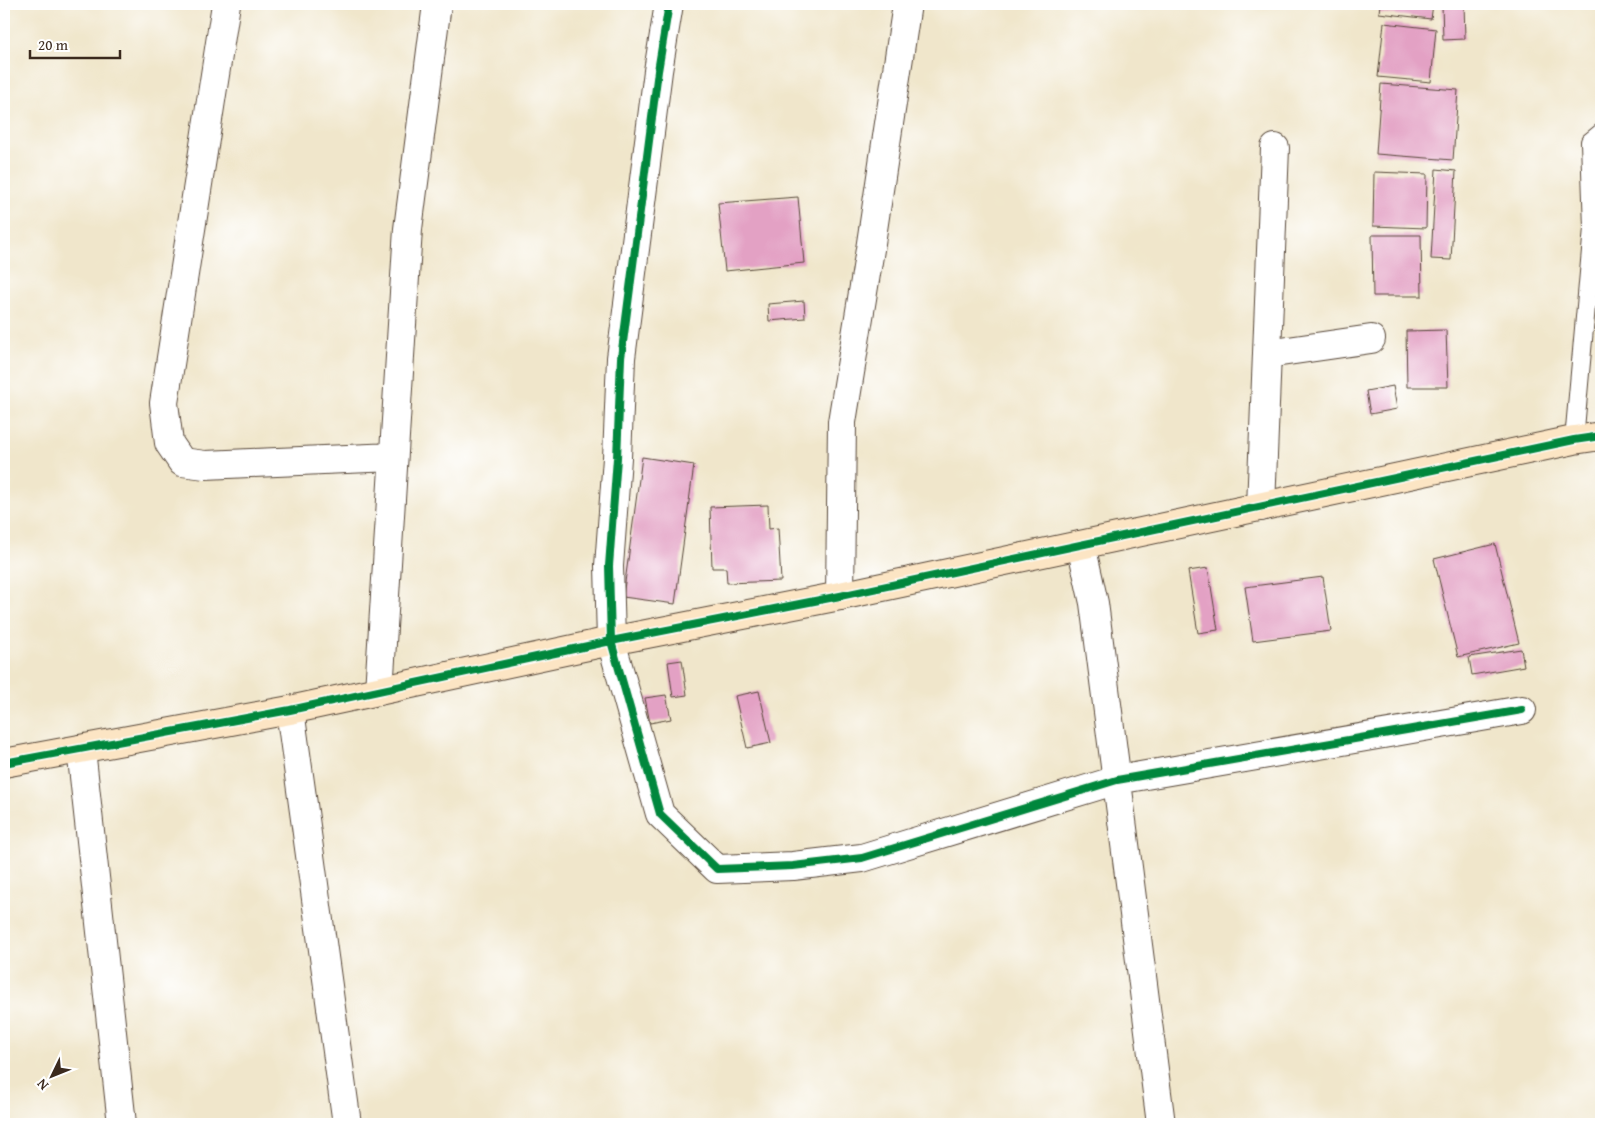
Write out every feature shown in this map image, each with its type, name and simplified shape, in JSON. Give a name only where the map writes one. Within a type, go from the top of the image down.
[{"type":"street","points":[[226,4],[164,404],[169,443],[182,462],[205,465],[394,457]]},
{"type":"street","points":[[379,691],[408,229],[437,4]]},
{"type":"street","points":[[669,4],[658,71],[621,358],[617,458],[609,566],[611,641],[660,814],[717,869],[794,866],[862,858],[1117,780],[1522,710]]},
{"type":"street","points":[[840,596],[842,422],[873,234],[907,4]]},
{"type":"street","points":[[1261,506],[1275,148]]},
{"type":"street","points":[[1266,354],[1371,339]]},
{"type":"street","points":[[4,763],[290,710],[611,641],[840,596],[1574,440],[1601,436]]},
{"type":"street","points":[[1081,545],[1094,603],[1161,1124]]},
{"type":"street","points":[[290,710],[346,1124]]},
{"type":"street","points":[[81,749],[122,1124]]},
{"type":"lane","points":[[1574,440],[1593,228],[1590,142],[1601,133]]},
{"type":"building","points":[[1380,4],[1433,4],[1431,19],[1379,13]]},
{"type":"building","points":[[1442,4],[1464,4],[1465,39],[1443,40]]},
{"type":"building","points":[[1384,23],[1436,29],[1431,82],[1378,77]]},
{"type":"building","points":[[1381,84],[1458,90],[1453,160],[1376,154]]},
{"type":"building","points":[[1436,169],[1456,171],[1451,260],[1431,259]]},
{"type":"building","points":[[1374,172],[1427,174],[1426,228],[1373,226]]},
{"type":"building","points":[[798,197],[804,263],[725,271],[718,203]]},
{"type":"building","points":[[1372,235],[1421,235],[1422,296],[1373,296]]},
{"type":"building","points":[[804,301],[805,318],[769,321],[768,304]]},
{"type":"building","points":[[1446,330],[1448,387],[1407,387],[1406,331]]},
{"type":"building","points":[[1393,386],[1397,409],[1370,414],[1366,391]]},
{"type":"building","points":[[642,457],[694,465],[675,604],[623,597]]},
{"type":"building","points":[[768,505],[769,529],[778,528],[781,581],[727,583],[726,568],[712,568],[710,507]]},
{"type":"building","points":[[1495,544],[1519,643],[1458,657],[1434,559]]},
{"type":"building","points":[[1208,568],[1218,630],[1198,633],[1188,571]]},
{"type":"building","points":[[1323,577],[1331,631],[1253,641],[1245,587]]},
{"type":"building","points":[[1521,649],[1524,666],[1472,675],[1469,657]]},
{"type":"building","points":[[682,660],[687,695],[673,697],[668,662]]},
{"type":"building","points":[[759,691],[771,743],[747,748],[735,696]]},
{"type":"building","points":[[666,695],[671,719],[650,723],[645,698]]},
{"type":"cycle path","points":[[669,4],[658,71],[621,358],[617,458],[609,566],[611,641],[660,814],[717,869],[793,866],[862,858],[1117,780],[1522,710]]},
{"type":"cycle path","points":[[4,763],[290,710],[611,641],[840,596],[1574,440],[1601,436]]}]
